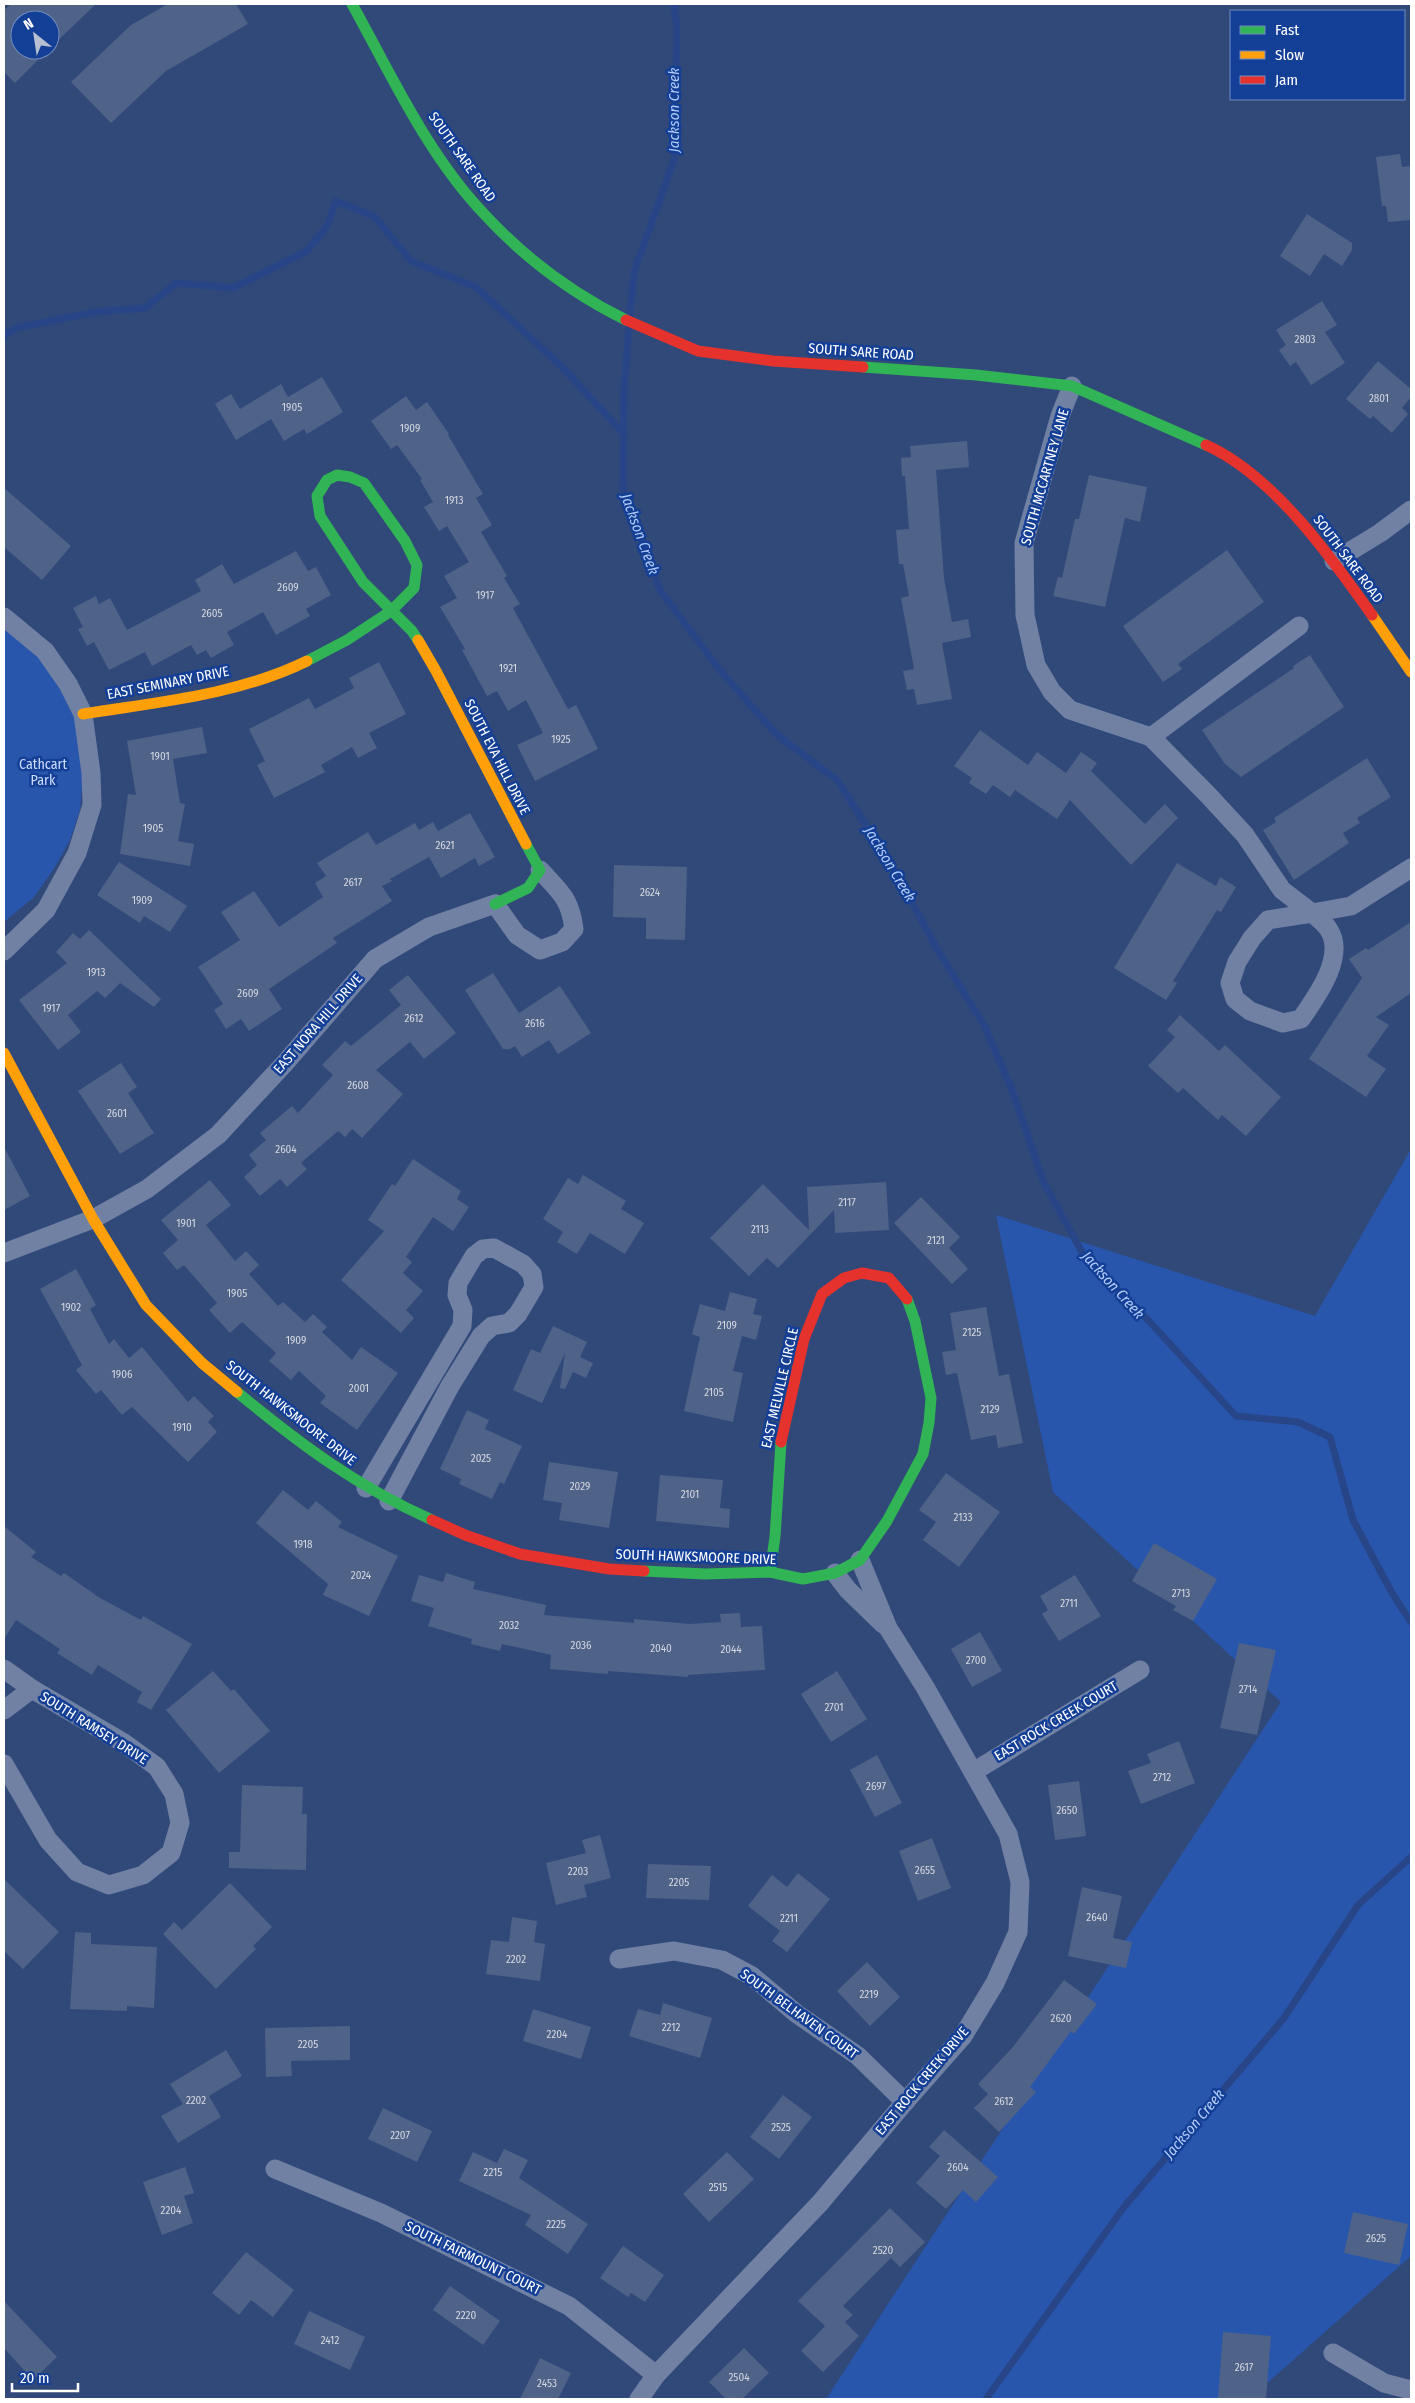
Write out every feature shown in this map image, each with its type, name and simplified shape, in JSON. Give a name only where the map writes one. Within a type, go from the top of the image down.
[{"type":"street","name":"SOUTH SARE ROAD","points":[[352,4],[422,130],[455,178],[485,216],[540,267],[595,305],[643,329],[698,351],[773,361],[976,375],[1072,386],[1214,449],[1253,476],[1285,505],[1334,561],[1411,672]]},
{"type":"street","name":"SOUTH MCCARTNEY LANE","points":[[1072,386],[1060,416],[1024,543],[1025,615],[1036,665],[1052,692],[1070,710],[1151,737],[1244,835],[1282,890],[1312,913],[1329,930],[1334,944],[1332,962],[1324,985],[1301,1019],[1283,1023],[1250,1011],[1235,999],[1230,983],[1237,962],[1252,938],[1268,920],[1312,913],[1351,906],[1411,868]]},
{"type":"street","name":"SOUTH EVA HILL DRIVE","points":[[391,612],[414,588],[417,565],[405,541],[364,483],[350,477],[336,475],[327,480],[317,496],[320,516],[363,582],[391,612],[412,631],[436,671],[540,870]]},
{"type":"street","points":[[1334,561],[1380,533],[1411,510]]},
{"type":"street","name":"EAST SEMINARY DRIVE","points":[[83,714],[217,692],[292,668],[347,640],[391,612]]},
{"type":"street","points":[[4,617],[45,651],[68,684],[83,714],[91,773],[92,805],[76,854],[46,910],[4,951]]},
{"type":"street","points":[[1151,737],[1299,626]]},
{"type":"street","points":[[540,870],[563,894],[571,909],[574,928],[562,942],[540,950],[517,935],[495,904],[528,888],[540,870]]},
{"type":"street","name":"EAST NORA HILL DRIVE","points":[[4,1253],[93,1219],[147,1189],[218,1135],[286,1062],[375,960],[429,927],[495,904]]},
{"type":"street","name":"SOUTH HAWKSMOORE DRIVE","points":[[4,1053],[93,1219],[146,1305],[202,1363],[332,1467],[389,1501],[466,1535],[520,1554],[609,1569],[706,1574],[770,1572],[803,1579],[835,1573]]},
{"type":"street","points":[[366,1488],[434,1377],[462,1326],[463,1310],[457,1295],[458,1282],[474,1256],[483,1249],[494,1248],[523,1264],[532,1274],[534,1287],[518,1314],[509,1322],[492,1326],[481,1336],[450,1386],[389,1501]]},
{"type":"street","name":"EAST MELVILLE CIRCLE","points":[[770,1572],[775,1537],[778,1462],[784,1421],[804,1339],[822,1294],[844,1278],[862,1273],[889,1278],[906,1294],[916,1321],[931,1398],[929,1422],[923,1454],[887,1521],[860,1560],[835,1573]]},
{"type":"street","points":[[463,1310],[476,1321],[492,1326]]},
{"type":"street","points":[[434,1377],[450,1386]]},
{"type":"street","name":"EAST ROCK CREEK DRIVE","points":[[639,2399],[656,2375],[820,2203],[904,2102],[963,2036],[995,1983],[1018,1932],[1020,1882],[1008,1834],[888,1628],[860,1560]]},
{"type":"street","name":"EAST ROCK CREEK DRIVE","points":[[835,1573],[848,1590],[888,1628]]},
{"type":"street","name":"SOUTH RAMSEY DRIVE","points":[[4,1669],[32,1689],[124,1743],[157,1767],[174,1794],[180,1823],[171,1853],[143,1874],[109,1885],[77,1872],[48,1840],[4,1764]]},
{"type":"street","name":"EAST ROCK CREEK COURT","points":[[973,1772],[1140,1670]]},
{"type":"street","name":"SOUTH RAMSEY DRIVE","points":[[4,1710],[32,1689]]},
{"type":"street","name":"SOUTH BELHAVEN COURT","points":[[619,1959],[674,1950],[722,1960],[752,1976],[797,2014],[858,2056],[904,2102]]},
{"type":"street","name":"SOUTH FAIRMOUNT COURT","points":[[275,2169],[381,2213],[569,2306],[656,2375]]},
{"type":"street","points":[[1333,2353],[1384,2382],[1411,2390]]},
{"type":"green space","name":"Cathcart Park","points":[[4,623],[43,655],[75,715],[83,776],[80,810],[70,840],[55,867],[34,897],[4,922]]},
{"type":"green space","points":[[1411,1149],[1411,2256],[1249,2399],[826,2399],[1281,1702],[1053,1492],[996,1215],[1315,1316]]},
{"type":"building","points":[[11,4],[96,4],[60,38],[60,10],[10,10],[10,60],[38,60],[15,83],[4,72],[4,10]]},
{"type":"building","points":[[168,4],[236,4],[248,24],[166,71],[111,123],[71,82],[131,25]]},
{"type":"building","points":[[1400,154],[1402,167],[1411,166],[1411,220],[1388,222],[1386,206],[1382,206],[1376,157]]},
{"type":"building","points":[[1307,214],[1352,243],[1352,250],[1342,266],[1324,254],[1310,276],[1280,256]]},
{"type":"building","points":[[1322,301],[1337,325],[1325,332],[1345,363],[1311,385],[1296,362],[1290,366],[1279,350],[1286,345],[1276,330]]},
{"type":"building","points":[[1378,361],[1411,389],[1411,397],[1402,408],[1408,414],[1392,433],[1373,416],[1370,419],[1346,399]]},
{"type":"building","points":[[322,377],[343,412],[307,434],[304,429],[284,441],[271,419],[236,440],[215,404],[231,394],[240,409],[281,384],[288,397]]},
{"type":"building","points":[[406,396],[416,410],[427,402],[449,434],[483,494],[476,498],[492,525],[481,532],[507,576],[504,578],[520,604],[513,608],[568,709],[576,705],[598,749],[535,781],[517,745],[543,733],[526,700],[508,711],[497,691],[487,696],[462,650],[465,649],[440,607],[457,598],[444,576],[469,562],[447,526],[439,531],[424,507],[433,502],[420,480],[422,479],[397,445],[391,449],[371,421]]},
{"type":"building","points":[[967,441],[969,467],[936,470],[944,578],[952,622],[968,619],[971,637],[942,643],[952,699],[917,705],[914,689],[907,690],[903,671],[914,669],[901,598],[909,596],[903,564],[899,564],[896,530],[909,529],[905,476],[902,476],[901,458],[911,457],[910,446]]},
{"type":"building","points":[[1089,475],[1147,487],[1140,522],[1125,518],[1105,607],[1053,596],[1058,577],[1062,578],[1075,519],[1079,519]]},
{"type":"building","points":[[4,488],[71,546],[42,580],[4,547]]},
{"type":"building","points":[[1227,550],[1264,602],[1178,664],[1182,669],[1163,682],[1123,626]]},
{"type":"building","points":[[296,551],[308,571],[316,567],[331,595],[306,609],[310,616],[276,635],[263,612],[227,632],[234,645],[211,658],[206,650],[197,655],[191,645],[152,666],[145,652],[109,670],[94,642],[87,646],[78,629],[83,627],[73,608],[96,596],[99,604],[110,598],[127,630],[201,591],[195,580],[222,564],[234,584]]},
{"type":"building","points":[[1310,655],[1344,707],[1241,777],[1225,764],[1202,730],[1294,668],[1293,666]]},
{"type":"building","points":[[379,662],[406,714],[369,733],[377,748],[358,758],[352,747],[321,765],[325,772],[274,798],[257,765],[265,761],[249,729],[309,698],[315,709],[354,688],[349,678]]},
{"type":"building","points":[[202,727],[207,753],[173,759],[180,803],[185,804],[178,841],[194,844],[190,866],[120,854],[128,794],[136,795],[127,741]]},
{"type":"building","points":[[980,730],[1028,765],[1037,752],[1066,773],[1081,752],[1097,763],[1091,771],[1145,824],[1165,804],[1178,818],[1131,865],[1070,800],[1057,819],[1015,790],[1010,797],[993,785],[986,794],[969,783],[972,778],[954,766]]},
{"type":"building","points":[[1367,758],[1391,797],[1357,818],[1360,823],[1343,833],[1349,843],[1294,880],[1263,830],[1276,822],[1274,818]]},
{"type":"building","points":[[470,813],[495,857],[479,866],[475,858],[441,878],[429,857],[390,879],[392,881],[382,886],[392,901],[333,938],[337,943],[269,989],[282,1009],[249,1031],[241,1019],[226,1029],[214,1010],[223,1004],[198,967],[240,940],[221,912],[254,891],[279,927],[323,897],[315,883],[326,876],[317,863],[368,832],[376,845],[415,823],[419,830],[433,822],[438,831]]},
{"type":"building","points":[[119,862],[187,906],[170,932],[144,916],[140,923],[97,895]]},
{"type":"building","points":[[1177,863],[1216,886],[1220,877],[1236,887],[1221,912],[1217,910],[1173,981],[1177,983],[1166,1000],[1114,968]]},
{"type":"building","points":[[614,865],[687,867],[685,940],[646,939],[646,918],[613,917]]},
{"type":"building","points":[[1411,922],[1411,993],[1376,1017],[1389,1025],[1367,1056],[1386,1069],[1366,1097],[1309,1059],[1362,978],[1349,959],[1366,948],[1368,950]]},
{"type":"building","points":[[89,930],[161,999],[154,1007],[120,983],[105,998],[97,991],[68,1015],[81,1032],[58,1050],[19,1000],[67,963],[56,952],[73,933],[80,939]]},
{"type":"building","points":[[493,973],[519,1013],[560,986],[591,1033],[558,1054],[549,1040],[522,1057],[515,1046],[510,1049],[503,1049],[465,990]]},
{"type":"building","points":[[408,975],[456,1033],[424,1059],[410,1042],[376,1070],[403,1094],[362,1138],[352,1129],[345,1137],[338,1131],[301,1163],[307,1169],[287,1187],[280,1179],[260,1196],[244,1177],[257,1165],[249,1155],[266,1140],[260,1133],[292,1106],[298,1113],[333,1075],[322,1065],[345,1041],[351,1046],[401,1005],[389,990]]},
{"type":"building","points":[[1180,1015],[1219,1051],[1225,1045],[1281,1097],[1246,1136],[1222,1115],[1218,1120],[1183,1088],[1178,1093],[1148,1066],[1175,1037],[1167,1030]]},
{"type":"building","points":[[121,1063],[137,1087],[128,1093],[154,1133],[120,1154],[78,1091]]},
{"type":"building","points":[[4,1147],[30,1196],[4,1210]]},
{"type":"building","points":[[413,1159],[461,1191],[457,1199],[469,1207],[453,1231],[433,1217],[406,1257],[412,1262],[403,1273],[423,1291],[406,1310],[414,1318],[401,1333],[341,1280],[384,1231],[368,1220],[392,1184],[395,1186]]},
{"type":"building","points":[[583,1175],[626,1201],[621,1209],[644,1223],[625,1254],[590,1233],[577,1254],[557,1242],[563,1232],[543,1219],[568,1178],[578,1184]]},
{"type":"building","points":[[210,1180],[231,1205],[206,1225],[235,1261],[246,1251],[259,1265],[249,1274],[278,1306],[283,1302],[305,1322],[313,1314],[327,1327],[322,1332],[352,1360],[361,1347],[398,1373],[357,1430],[320,1403],[326,1396],[299,1371],[291,1380],[269,1361],[276,1353],[242,1322],[230,1333],[209,1310],[217,1303],[184,1265],[177,1270],[163,1253],[178,1240],[161,1220]]},
{"type":"building","points":[[886,1182],[889,1230],[835,1233],[834,1210],[778,1268],[767,1258],[749,1276],[710,1238],[763,1184],[809,1230],[807,1187]]},
{"type":"building","points":[[921,1197],[960,1237],[949,1248],[968,1269],[952,1284],[894,1223]]},
{"type":"building","points":[[76,1269],[96,1305],[90,1309],[109,1344],[114,1339],[129,1358],[142,1347],[188,1402],[194,1396],[214,1416],[208,1422],[217,1432],[188,1462],[132,1407],[122,1415],[101,1390],[96,1394],[76,1370],[82,1365],[40,1289]]},
{"type":"building","points":[[730,1292],[757,1299],[753,1314],[762,1316],[756,1340],[742,1336],[733,1371],[743,1373],[733,1422],[684,1411],[700,1337],[692,1334],[700,1304],[725,1311]]},
{"type":"building","points":[[986,1307],[999,1376],[1009,1374],[1023,1443],[998,1448],[996,1435],[971,1440],[957,1373],[946,1375],[942,1352],[956,1350],[950,1313]]},
{"type":"building","points":[[553,1326],[587,1342],[580,1357],[593,1363],[586,1378],[573,1372],[565,1389],[560,1388],[565,1353],[542,1403],[513,1390],[531,1349],[540,1353]]},
{"type":"building","points":[[467,1410],[489,1420],[485,1429],[522,1446],[504,1484],[500,1482],[492,1499],[459,1484],[461,1479],[440,1469]]},
{"type":"building","points":[[549,1462],[618,1472],[609,1528],[559,1520],[562,1503],[543,1500]]},
{"type":"building","points":[[946,1473],[1000,1512],[959,1567],[923,1540],[936,1522],[919,1510]]},
{"type":"building","points":[[660,1475],[723,1480],[720,1508],[730,1509],[729,1528],[656,1521]]},
{"type":"building","points":[[283,1490],[308,1510],[316,1501],[342,1522],[338,1527],[398,1556],[369,1616],[323,1595],[328,1584],[256,1523]]},
{"type":"building","points":[[4,1526],[36,1552],[31,1557],[61,1576],[64,1573],[100,1598],[141,1620],[143,1616],[192,1644],[151,1710],[137,1702],[142,1692],[98,1665],[92,1675],[57,1653],[60,1649],[16,1620],[4,1639]]},
{"type":"building","points":[[1154,1543],[1217,1579],[1193,1621],[1173,1610],[1176,1606],[1132,1581]]},
{"type":"building","points":[[446,1573],[475,1582],[473,1589],[546,1605],[544,1615],[634,1623],[634,1619],[690,1624],[721,1622],[720,1614],[740,1613],[741,1627],[762,1626],[765,1670],[688,1675],[688,1677],[608,1671],[608,1674],[550,1669],[551,1655],[502,1644],[500,1651],[471,1644],[472,1639],[428,1626],[434,1608],[411,1601],[419,1575],[443,1582]]},
{"type":"building","points":[[1075,1575],[1101,1616],[1059,1641],[1042,1614],[1048,1610],[1040,1596]]},
{"type":"building","points":[[980,1632],[1002,1671],[972,1687],[951,1649]]},
{"type":"building","points":[[1239,1643],[1276,1650],[1257,1735],[1220,1728]]},
{"type":"building","points":[[213,1671],[231,1691],[234,1689],[270,1731],[219,1773],[166,1710]]},
{"type":"building","points":[[837,1671],[867,1719],[831,1742],[801,1694]]},
{"type":"building","points":[[1179,1741],[1195,1783],[1141,1804],[1128,1771],[1151,1763],[1147,1754]]},
{"type":"building","points":[[877,1755],[902,1803],[875,1817],[850,1770]]},
{"type":"building","points":[[1079,1781],[1086,1836],[1055,1840],[1048,1785]]},
{"type":"building","points":[[242,1785],[303,1787],[302,1814],[307,1814],[306,1870],[229,1868],[229,1852],[240,1852]]},
{"type":"building","points":[[600,1835],[611,1878],[584,1885],[587,1897],[556,1905],[546,1863],[586,1853],[582,1840]]},
{"type":"building","points":[[932,1838],[951,1888],[918,1901],[899,1851]]},
{"type":"building","points":[[648,1864],[711,1866],[709,1900],[646,1898]]},
{"type":"building","points":[[798,1873],[830,1899],[787,1952],[772,1941],[780,1931],[748,1906],[772,1875],[787,1887]]},
{"type":"building","points":[[4,1879],[59,1932],[23,1969],[4,1951]]},
{"type":"building","points":[[230,1883],[272,1927],[253,1946],[256,1949],[216,1989],[163,1934],[174,1922],[182,1930]]},
{"type":"building","points":[[1082,1887],[1122,1896],[1113,1938],[1132,1942],[1126,1968],[1068,1956]]},
{"type":"building","points":[[512,1917],[537,1921],[534,1942],[545,1944],[540,1981],[486,1974],[491,1940],[509,1942]]},
{"type":"building","points":[[75,1932],[91,1933],[91,1944],[157,1947],[154,2008],[127,2006],[127,2011],[70,2009]]},
{"type":"building","points":[[867,1962],[900,1997],[870,2026],[837,1991]]},
{"type":"building","points":[[1064,1980],[1097,2004],[1074,2034],[1071,2031],[1030,2087],[1036,2092],[999,2132],[974,2108],[988,2094],[978,2084],[1012,2048]]},
{"type":"building","points":[[663,2003],[712,2018],[700,2058],[629,2036],[638,2009],[660,2015]]},
{"type":"building","points":[[533,2009],[591,2027],[581,2059],[523,2041]]},
{"type":"building","points":[[350,2026],[350,2060],[291,2061],[292,2076],[266,2077],[265,2028]]},
{"type":"building","points":[[226,2050],[242,2076],[209,2096],[221,2117],[178,2143],[161,2116],[183,2104],[170,2084]]},
{"type":"building","points":[[783,2095],[812,2117],[779,2159],[750,2137]]},
{"type":"building","points":[[383,2108],[432,2131],[417,2162],[368,2139]]},
{"type":"building","points":[[944,2130],[998,2177],[976,2202],[963,2190],[946,2209],[916,2183],[940,2156],[929,2147]]},
{"type":"building","points":[[504,2149],[528,2160],[519,2178],[588,2224],[568,2254],[525,2225],[531,2215],[459,2181],[473,2152],[497,2163]]},
{"type":"building","points":[[727,2152],[754,2179],[709,2222],[683,2194]]},
{"type":"building","points":[[185,2167],[194,2193],[184,2196],[193,2223],[162,2235],[143,2182]]},
{"type":"building","points":[[890,2208],[925,2242],[900,2267],[891,2258],[843,2306],[853,2315],[845,2322],[859,2336],[823,2372],[801,2351],[825,2326],[798,2301]]},
{"type":"building","points":[[1353,2212],[1408,2224],[1399,2265],[1344,2253]]},
{"type":"building","points":[[623,2246],[664,2275],[645,2302],[631,2293],[628,2297],[600,2278]]},
{"type":"building","points":[[246,2252],[294,2290],[273,2317],[251,2300],[239,2315],[212,2293]]},
{"type":"building","points":[[450,2286],[500,2321],[483,2345],[433,2310]]},
{"type":"building","points":[[4,2301],[57,2357],[33,2380],[4,2348]]},
{"type":"building","points":[[309,2311],[365,2337],[350,2370],[294,2344]]},
{"type":"building","points":[[1223,2332],[1271,2336],[1266,2399],[1218,2399]]},
{"type":"building","points":[[744,2348],[769,2373],[742,2399],[726,2399],[709,2382]]},
{"type":"building","points":[[540,2358],[571,2373],[558,2399],[520,2399]]},
{"type":"waterway","name":"Jackson Creek","points":[[630,316],[634,272],[674,160],[677,30],[674,4]]},
{"type":"waterway","points":[[4,336],[16,328],[95,312],[145,308],[176,283],[233,288],[307,251],[327,226],[336,201],[375,217],[411,261],[476,287],[563,368],[624,434]]},
{"type":"waterway","name":"Jackson Creek","points":[[629,327],[624,387],[623,488],[660,590],[719,669],[776,734],[837,780],[889,861],[940,954],[984,1025],[1012,1090],[1043,1181],[1084,1256],[1148,1320],[1236,1416],[1298,1422],[1330,1437],[1353,1520],[1392,1593],[1411,1622]]},
{"type":"waterway","name":"Jackson Creek","points":[[986,2399],[1124,2207],[1284,2018],[1358,1905],[1411,1857]]},
{"type":"traffic: fast","points":[[352,4],[412,114],[446,168],[465,193],[501,232],[534,261],[587,299],[626,320]]},
{"type":"traffic: fast","points":[[863,367],[976,375],[1072,386],[1206,445]]},
{"type":"traffic: fast","points":[[307,661],[347,640],[391,611],[414,588],[417,565],[405,541],[364,483],[350,477],[337,475],[327,480],[317,496],[320,516],[363,582],[412,631],[418,640]]},
{"type":"traffic: fast","points":[[495,904],[528,888],[540,870],[526,844]]},
{"type":"traffic: fast","points":[[644,1571],[705,1574],[770,1572],[803,1579],[835,1573],[860,1560],[887,1521],[923,1454],[929,1423],[931,1398],[915,1321],[907,1299]]},
{"type":"traffic: fast","points":[[237,1392],[330,1463],[378,1493],[432,1520]]},
{"type":"traffic: fast","points":[[770,1572],[775,1537],[781,1442]]},
{"type":"traffic: slow","points":[[1372,615],[1411,672]]},
{"type":"traffic: slow","points":[[418,640],[526,844]]},
{"type":"traffic: slow","points":[[83,714],[226,690],[281,673],[307,661]]},
{"type":"traffic: slow","points":[[4,1053],[93,1219],[146,1305],[202,1363],[237,1392]]},
{"type":"traffic: jam","points":[[626,320],[698,351],[773,361],[863,367]]},
{"type":"traffic: jam","points":[[1206,445],[1231,459],[1254,476],[1277,497],[1319,544],[1372,615]]},
{"type":"traffic: jam","points":[[781,1442],[804,1339],[822,1294],[844,1278],[862,1273],[889,1278],[907,1299]]},
{"type":"traffic: jam","points":[[432,1520],[465,1535],[520,1554],[609,1569],[644,1571]]}]
